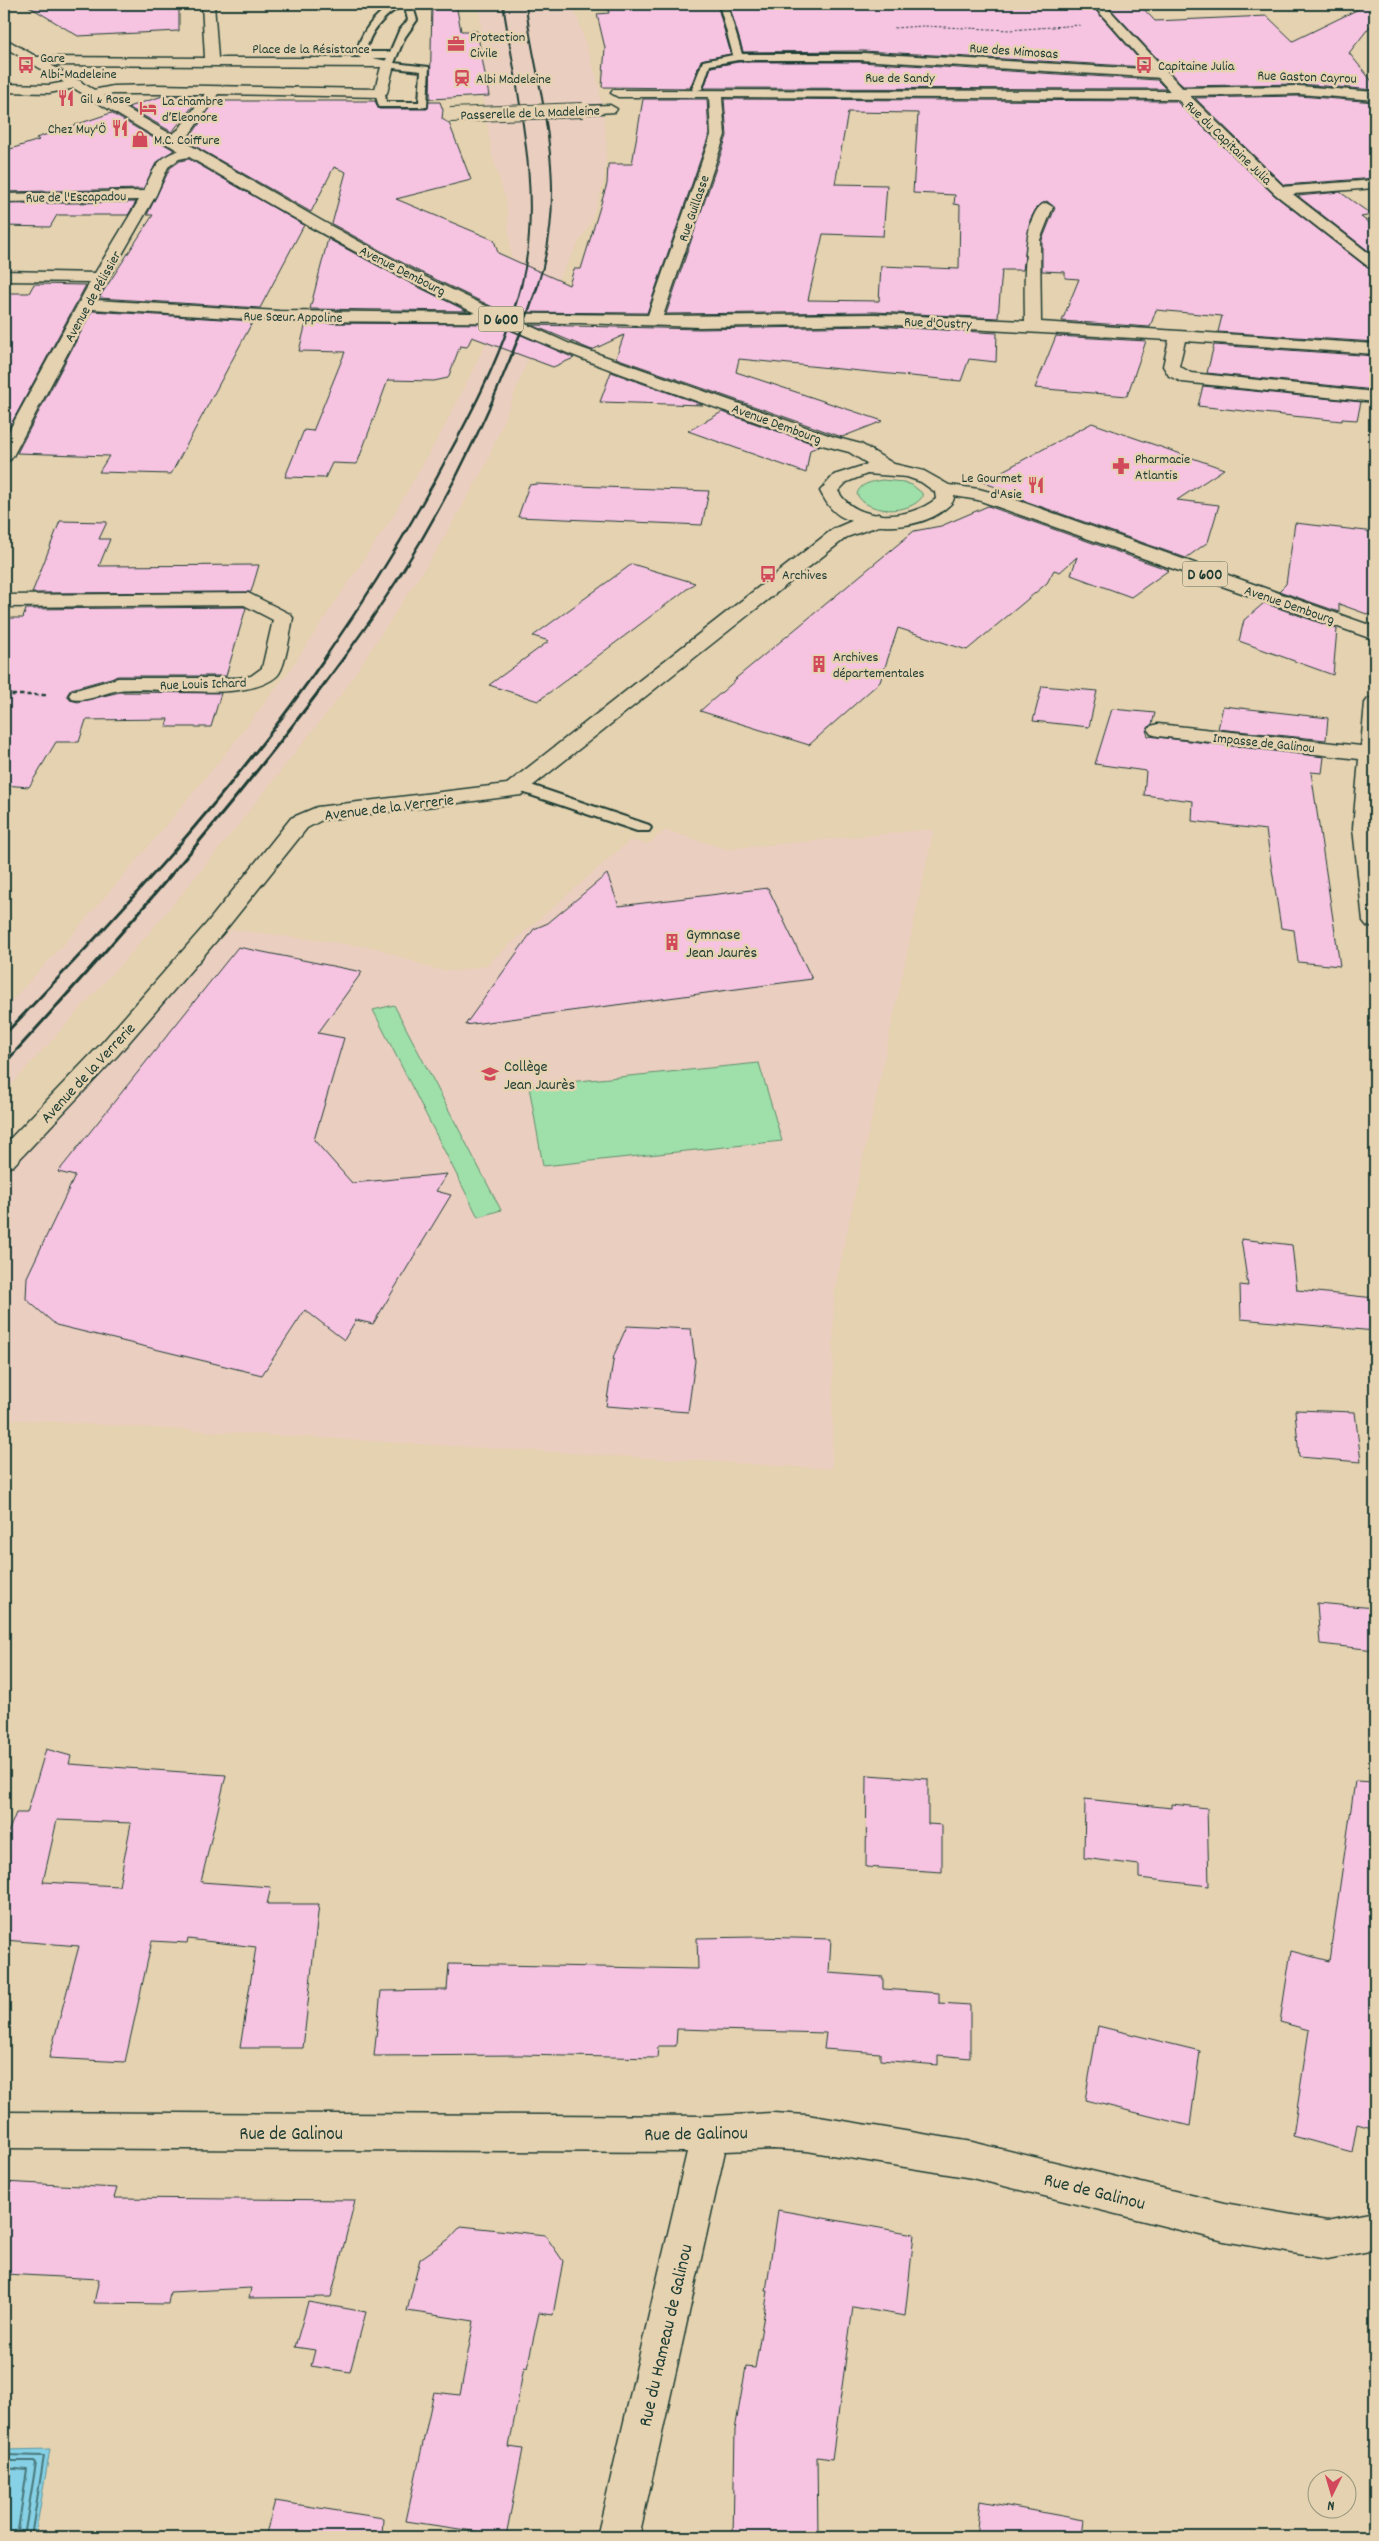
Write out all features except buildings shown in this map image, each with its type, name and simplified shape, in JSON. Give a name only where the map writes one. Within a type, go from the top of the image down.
[{"type":"street","points":[[208,4],[212,62]]},
{"type":"street","name":"Rue du Capitaine Julia","points":[[1098,4],[1164,74],[1180,94],[1280,191],[1375,265]]},
{"type":"street","name":"Avenue Dembourg","points":[[4,42],[317,224],[410,275],[564,347],[828,441],[855,448],[889,468]]},
{"type":"street","name":"Rue des Mimosas","points":[[863,57],[1164,74]]},
{"type":"street","name":"Place de la Résistance","points":[[37,62],[372,62],[391,60],[380,93]]},
{"type":"street","points":[[4,88],[49,88],[76,84]]},
{"type":"street","points":[[93,94],[112,90],[380,93]]},
{"type":"street","points":[[172,140],[184,132],[214,90]]},
{"type":"street","name":"Rue Gaston Cayrou","points":[[1180,94],[1299,90],[1375,96]]},
{"type":"street","name":"Rue de Sandy","points":[[618,93],[1180,94]]},
{"type":"street","name":"Rue Guillasse","points":[[654,320],[718,135],[715,93]]},
{"type":"street","name":"Passerelle de la Madeleine","points":[[450,115],[610,109]]},
{"type":"street","name":"Avenue de Pélissier","points":[[4,456],[100,278],[149,195],[162,165],[174,156],[193,152]]},
{"type":"street","points":[[1280,191],[1375,184]]},
{"type":"street","name":"Rue de l'Escapadou","points":[[4,198],[149,195]]},
{"type":"street","points":[[1032,326],[1032,240],[1046,207]]},
{"type":"street","points":[[4,276],[100,278]]},
{"type":"street","name":"Rue Sœur Appoline","points":[[86,304],[188,312],[279,316],[500,318]]},
{"type":"street","name":"Rue d'Oustry","points":[[500,318],[654,320],[876,319],[1178,334],[1375,349]]},
{"type":"street","points":[[1178,334],[1171,366],[1175,372],[1188,378],[1375,396]]},
{"type":"street","name":"Avenue Dembourg","points":[[828,441],[848,457],[848,474]]},
{"type":"street","points":[[878,520],[857,516],[843,510],[832,500],[829,491],[835,482],[848,474],[868,470],[889,468],[916,473],[934,480],[944,490],[945,500],[938,508]]},
{"type":"street","name":"Avenue Dembourg","points":[[944,490],[962,490],[1006,501],[1034,514],[1375,634]]},
{"type":"street","name":"Avenue Dembourg","points":[[878,520],[906,519],[926,515],[938,508],[981,506],[1034,514]]},
{"type":"street","points":[[840,533],[843,510]]},
{"type":"street","name":"Avenue de la Verrerie","points":[[4,1160],[109,1050],[215,928],[299,823],[317,814],[513,790],[840,533],[861,524],[878,520]]},
{"type":"street","name":"Rue Louis Ichard","points":[[4,601],[248,599],[284,618],[271,671],[257,681],[237,684],[118,684],[79,695]]},
{"type":"street","points":[[1375,703],[1364,828],[1375,921]]},
{"type":"street","name":"Impasse de Galinou","points":[[1158,730],[1371,754]]},
{"type":"street","name":"Rue de Galinou","points":[[4,2130],[710,2134],[773,2131],[807,2133],[972,2160],[1224,2222],[1327,2240],[1375,2231]]},
{"type":"street","name":"Rue du Hameau de Galinou","points":[[618,2537],[710,2134]]},
{"type":"lane","points":[[380,93],[382,105],[424,105],[426,68],[361,55],[361,48],[375,23],[386,10],[399,4]]},
{"type":"lane","points":[[391,60],[402,31],[414,20],[409,8],[404,4]]},
{"type":"lane","points":[[723,4],[738,57]]},
{"type":"lane","points":[[697,89],[706,63],[738,57],[863,57]]},
{"type":"lane","points":[[519,786],[643,828]]},
{"type":"path","points":[[894,28],[923,26],[1010,30],[1116,23]]},
{"type":"path","points":[[4,695],[79,695]]},
{"type":"shaded area","points":[[479,4],[573,4],[599,85],[607,144],[604,181],[592,220],[539,313],[506,311],[513,280],[506,200],[492,156],[481,88],[446,61],[484,60]]},
{"type":"shaded area","points":[[493,329],[534,345],[486,465],[437,550],[341,695],[231,834],[152,930],[4,1093],[4,1008],[65,943],[151,843],[225,754],[289,671],[394,514],[442,431]]},
{"type":"shaded area","name":"Collège Jean Jaurès","points":[[934,829],[834,1293],[832,1469],[4,1419],[4,1176],[230,929],[377,948],[434,969],[454,971],[485,966],[630,840],[648,844],[665,830],[727,849]]},
{"type":"green space","points":[[882,480],[904,482],[912,485],[922,493],[922,497],[908,507],[888,510],[862,501],[857,494],[861,487]]},
{"type":"green space","points":[[394,1005],[501,1210],[478,1217],[373,1010]]},
{"type":"green space","points":[[759,1063],[782,1141],[543,1166],[529,1086]]},
{"type":"water","points":[[50,2449],[35,2537],[4,2537],[5,2450]]},
{"type":"railway","points":[[503,4],[521,109],[529,181],[530,216],[527,252],[521,287]]},
{"type":"railway","points":[[526,4],[545,112],[552,187],[549,237],[537,287]]},
{"type":"railway","points":[[326,656],[391,556],[461,432],[500,350],[521,285]]},
{"type":"railway","points":[[345,656],[404,569],[455,478],[479,431],[500,383],[538,285]]},
{"type":"railway","points":[[4,1035],[132,898],[214,804],[291,706],[327,655]]},
{"type":"railway","points":[[4,1064],[181,864],[265,761],[346,655]]},
{"type":"place","name":"Protection Civile","points":[[456,44]]},
{"type":"place","name":"Gare Albi-Madeleine","points":[[26,65]]},
{"type":"place","name":"Capitaine Julia","points":[[1144,65]]},
{"type":"place","name":"Albi Madeleine","points":[[462,78]]},
{"type":"place","name":"Gil & Rose","points":[[66,98]]},
{"type":"place","name":"La chambre d’Eleonore","points":[[148,108]]},
{"type":"place","name":"Chez Muy'Ö","points":[[120,128]]},
{"type":"place","name":"M.C. Coiffure","points":[[140,139]]},
{"type":"place","name":"Pharmacie Atlantis","points":[[1121,466]]},
{"type":"place","name":"Le Gourmet d'Asie","points":[[1036,485]]},
{"type":"place","name":"Archives","points":[[768,574]]},
{"type":"place","name":"Archives départementales","points":[[819,664]]},
{"type":"place","name":"Gymnase Jean Jaurès","points":[[672,942]]},
{"type":"place","name":"Collège Jean Jaurès","points":[[490,1074]]}]
